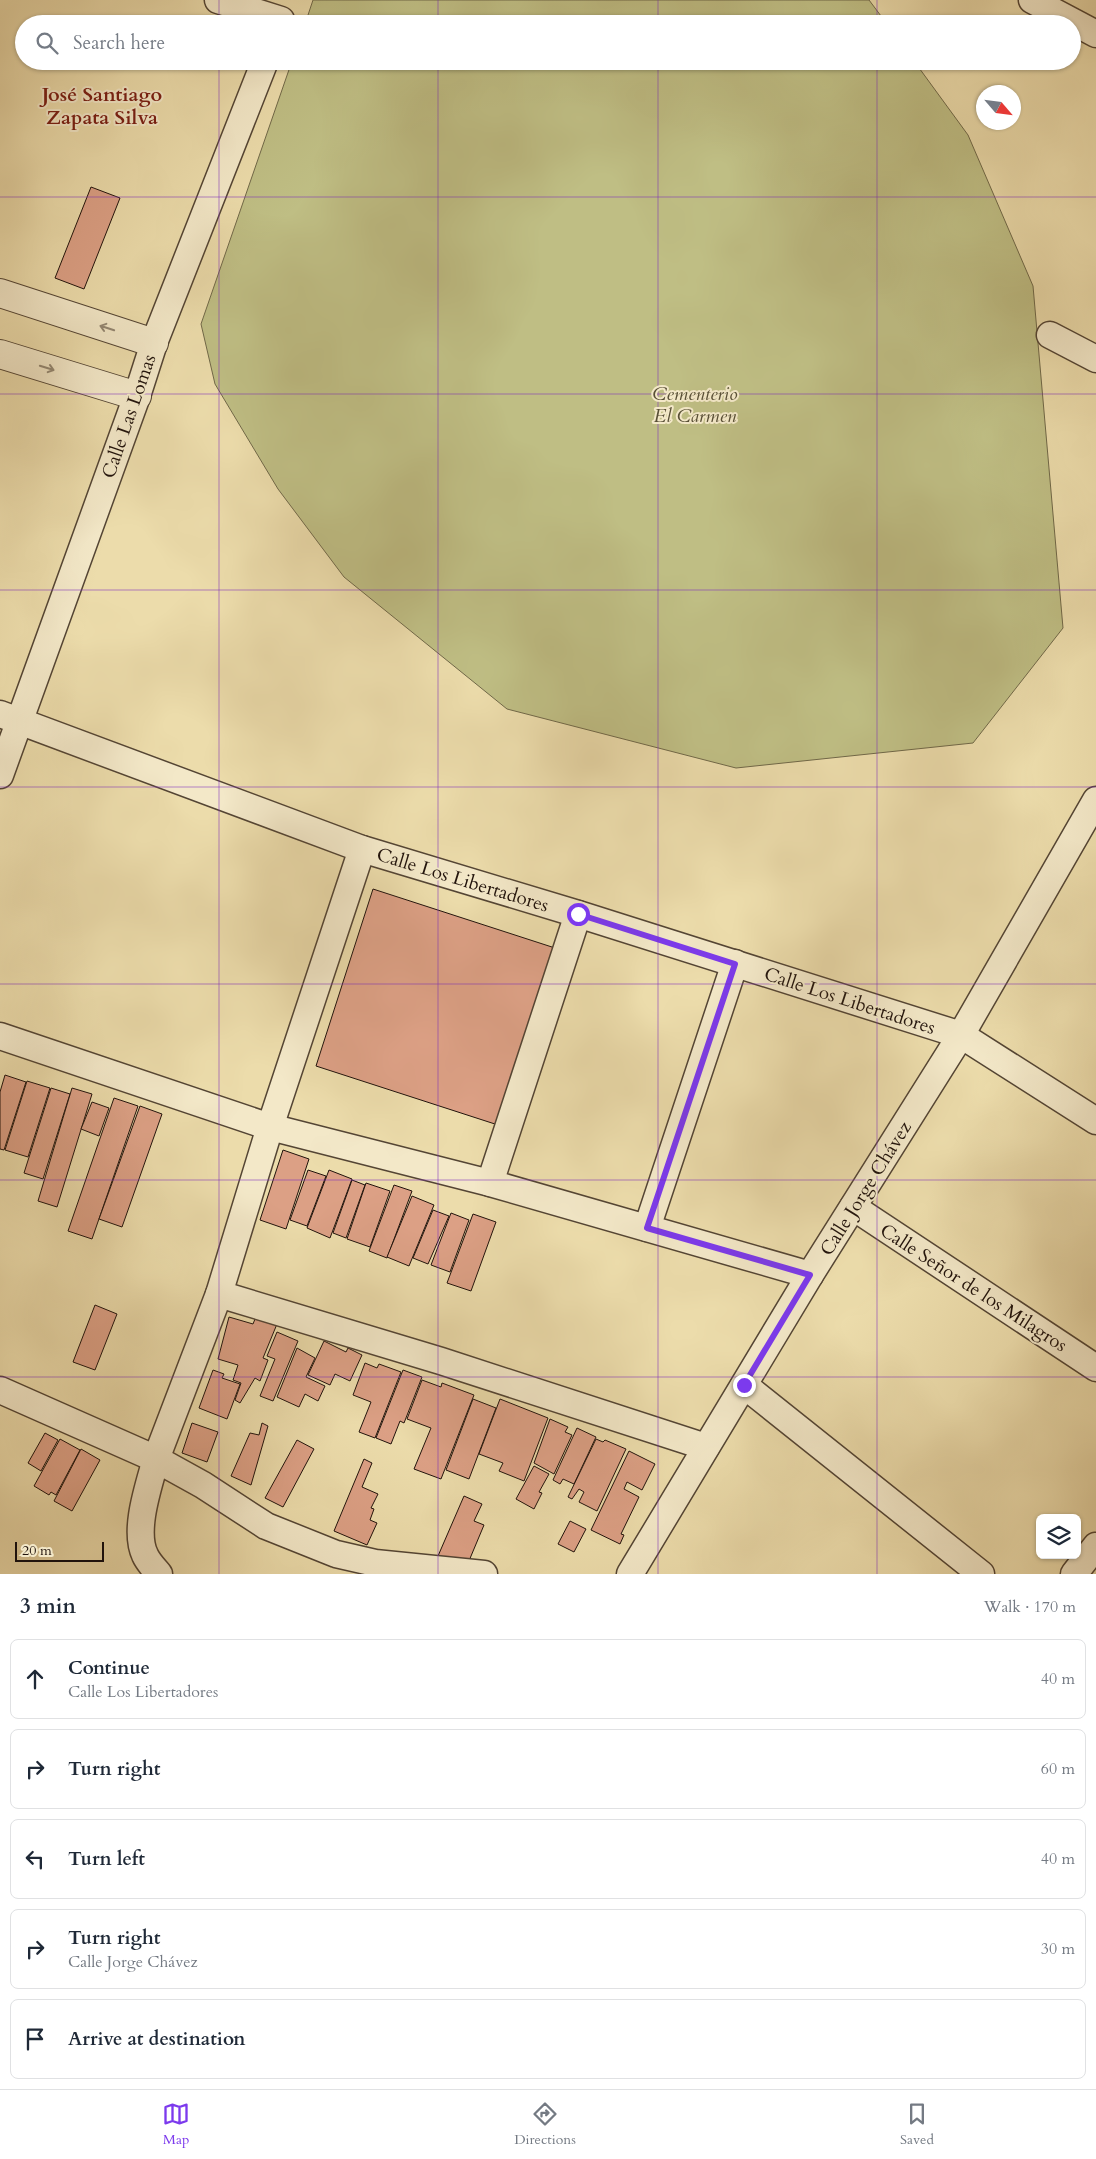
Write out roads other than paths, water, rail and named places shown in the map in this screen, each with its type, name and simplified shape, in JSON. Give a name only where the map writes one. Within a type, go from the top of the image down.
[{"type":"street","points":[[218,0],[284,15]]},
{"type":"street","points":[[1032,0],[1060,15]]},
{"type":"street","points":[[1081,26],[1096,34]]},
{"type":"street","name":"Calle Las Lomas","points":[[0,775],[10,717],[137,396],[154,343],[261,70]]},
{"type":"street","points":[[0,293],[154,343]]},
{"type":"street","points":[[1050,335],[1096,359]]},
{"type":"street","points":[[0,354],[137,396]]},
{"type":"street","name":"Calle Los Libertadores","points":[[10,717],[362,849],[578,914],[961,1035],[1096,1121]]},
{"type":"street","name":"Calle Jorge Chávez","points":[[630,1574],[810,1275],[961,1035],[1096,800]]},
{"type":"street","points":[[159,1574],[145,1555],[140,1535],[148,1486],[156,1460],[219,1294],[270,1127],[362,849]]},
{"type":"street","points":[[490,1183],[578,914]]},
{"type":"street","points":[[647,1228],[735,964]]},
{"type":"street","points":[[0,1036],[270,1127],[490,1183],[810,1275]]},
{"type":"street","name":"Calle Señor de los Milagros","points":[[853,1207],[1096,1368]]},
{"type":"street","points":[[219,1294],[441,1361],[706,1447]]},
{"type":"street","points":[[744,1385],[981,1574]]},
{"type":"street","points":[[0,1390],[156,1460],[203,1485],[266,1526],[336,1554],[375,1563],[484,1574]]},
{"type":"street","points":[[1074,1574],[1096,1546]]},
{"type":"district","name":"José Santiago Zapata Silva","points":[[102,106]]},
{"type":"park label","name":"Cementerio El Carmen","points":[[695,404]]}]
